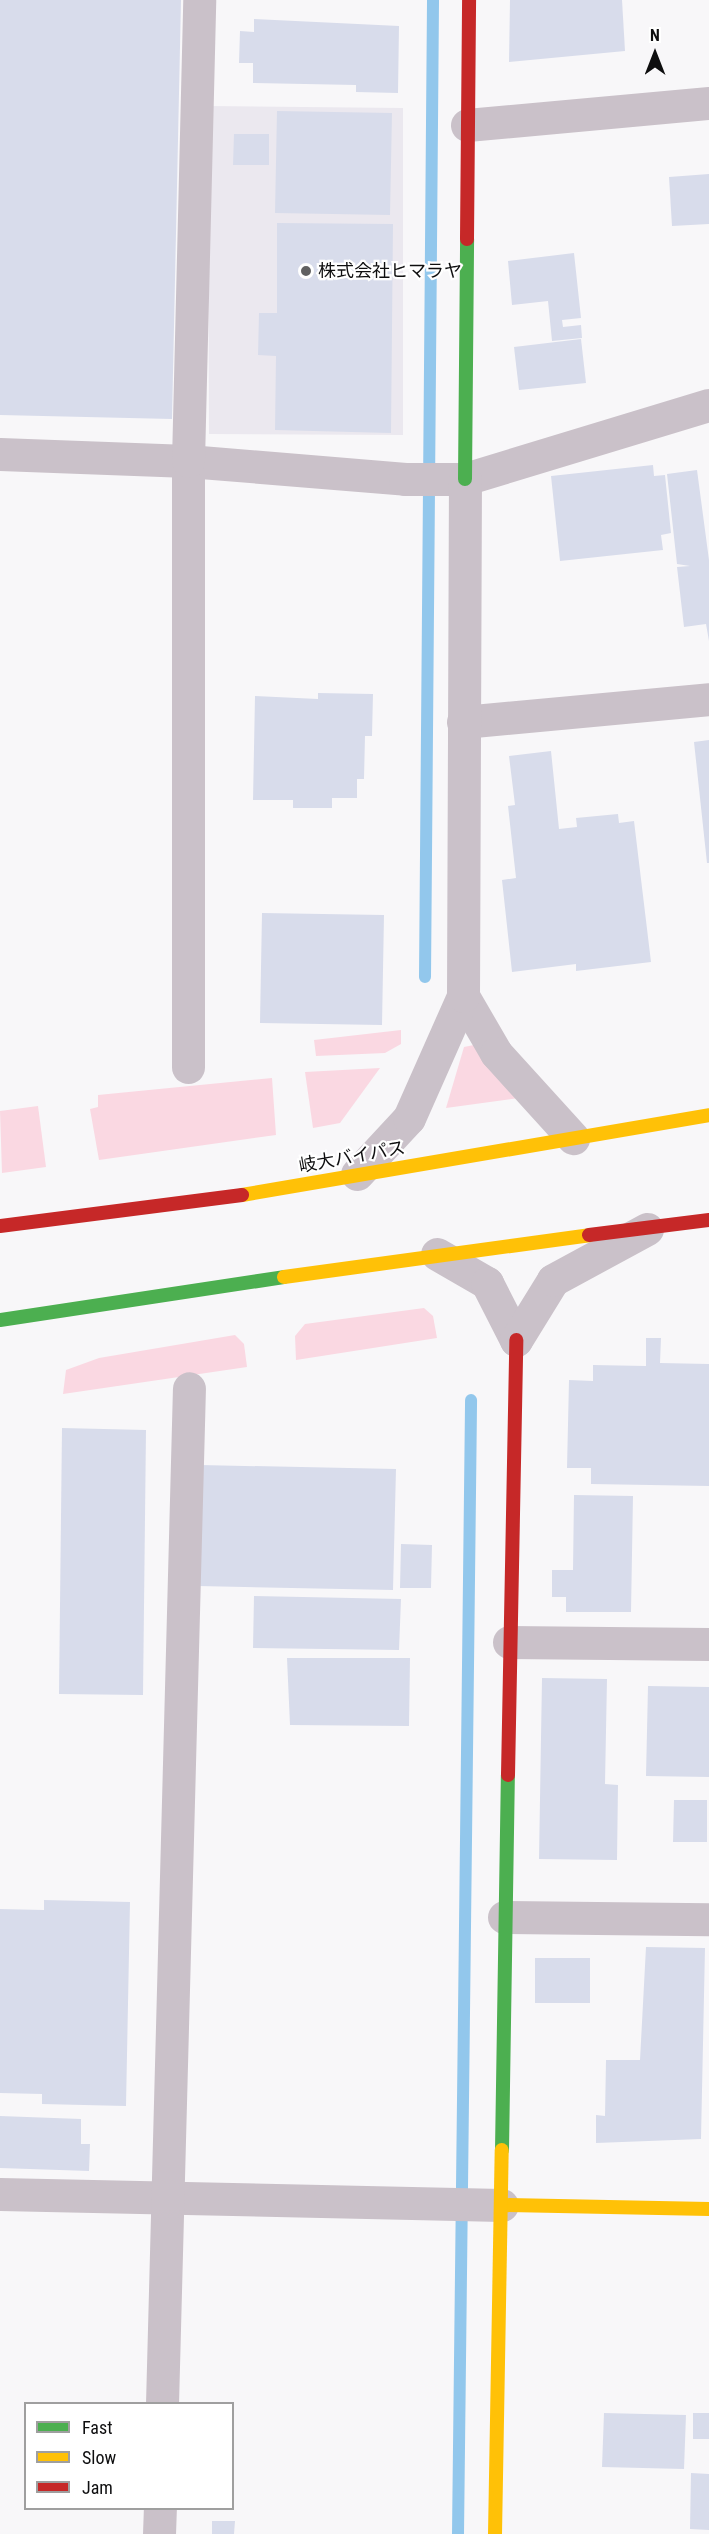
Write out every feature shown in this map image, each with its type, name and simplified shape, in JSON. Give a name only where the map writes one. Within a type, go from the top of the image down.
[{"type":"main road","points":[[457,478],[469,0]]},
{"type":"main road","name":"岐大バイパス","points":[[0,1227],[230,1197],[709,1115]]},
{"type":"main road","points":[[0,1320],[437,1254],[659,1223],[709,1220]]},
{"type":"main road","points":[[495,2534],[491,2205],[504,1917],[516,1340]]},
{"type":"main road","points":[[491,2205],[709,2209]]},
{"type":"street","points":[[188,1067],[188,460],[199,0]]},
{"type":"street","points":[[467,125],[709,103]]},
{"type":"street","points":[[0,454],[188,460],[405,479],[457,478],[709,405]]},
{"type":"street","points":[[357,1174],[409,1118],[463,996],[463,723],[457,478]]},
{"type":"street","points":[[463,723],[709,699]]},
{"type":"street","points":[[463,996],[496,1053],[573,1138]]},
{"type":"street","points":[[516,1340],[553,1280],[659,1223]]},
{"type":"street","points":[[437,1254],[487,1283],[516,1340]]},
{"type":"street","points":[[162,2402],[165,2196],[189,1388]]},
{"type":"street","points":[[509,1642],[709,1644]]},
{"type":"street","points":[[504,1917],[709,1919]]},
{"type":"street","points":[[0,2194],[491,2205]]},
{"type":"street","points":[[159,2534],[160,2510]]},
{"type":"shaded area","name":"株式会社ヒマラヤ","points":[[208,106],[403,108],[403,435],[209,434]]},
{"type":"shaded area","points":[[401,1030],[401,1044],[385,1053],[316,1056],[314,1040]]},
{"type":"shaded area","points":[[484,1043],[519,1098],[446,1108],[464,1047]]},
{"type":"shaded area","points":[[380,1068],[340,1123],[313,1128],[305,1072]]},
{"type":"shaded area","points":[[272,1078],[276,1135],[99,1160],[90,1109],[98,1107],[98,1095]]},
{"type":"shaded area","points":[[38,1106],[46,1167],[2,1173],[0,1111]]},
{"type":"shaded area","points":[[424,1308],[433,1316],[437,1338],[296,1360],[295,1336],[305,1324]]},
{"type":"shaded area","points":[[235,1335],[244,1344],[247,1367],[63,1394],[66,1370],[99,1358]]},
{"type":"building","points":[[0,0],[181,0],[172,419],[0,415]]},
{"type":"building","points":[[510,0],[622,0],[625,51],[509,62]]},
{"type":"building","points":[[254,19],[399,26],[398,93],[356,92],[356,85],[253,83],[253,63],[239,63],[240,31],[254,32]]},
{"type":"building","points":[[277,111],[392,113],[390,215],[275,213]]},
{"type":"building","points":[[234,134],[269,134],[269,165],[233,165]]},
{"type":"building","points":[[709,174],[709,224],[672,226],[669,177]]},
{"type":"building","points":[[277,223],[393,224],[391,433],[275,430],[276,356],[258,355],[259,313],[277,313]]},
{"type":"building","points":[[574,253],[581,318],[562,320],[563,327],[581,325],[582,338],[552,341],[548,301],[512,305],[508,261]]},
{"type":"building","points":[[581,339],[586,383],[519,390],[514,347]]},
{"type":"building","points":[[653,465],[654,476],[665,475],[671,533],[661,535],[663,550],[560,561],[551,476]]},
{"type":"building","points":[[697,470],[709,560],[709,641],[706,624],[684,627],[677,567],[690,566],[677,564],[667,474]]},
{"type":"building","points":[[318,693],[373,694],[372,736],[365,736],[364,779],[357,779],[357,798],[332,798],[332,808],[293,808],[293,800],[253,800],[255,696],[318,699]]},
{"type":"building","points":[[709,740],[709,863],[707,863],[694,742]]},
{"type":"building","points":[[551,751],[559,829],[577,827],[576,818],[618,814],[619,823],[634,821],[651,962],[576,971],[576,964],[512,972],[502,880],[516,878],[508,806],[515,805],[509,756]]},
{"type":"building","points":[[262,913],[384,915],[382,1025],[260,1023]]},
{"type":"building","points":[[646,1338],[661,1338],[660,1363],[709,1364],[709,1486],[591,1484],[591,1468],[567,1468],[569,1380],[593,1381],[593,1365],[646,1366]]},
{"type":"building","points":[[62,1428],[146,1430],[143,1695],[59,1694]]},
{"type":"building","points":[[200,1465],[396,1469],[393,1590],[198,1586]]},
{"type":"building","points":[[574,1495],[633,1496],[631,1612],[566,1612],[566,1597],[552,1597],[552,1570],[573,1570]]},
{"type":"building","points":[[401,1544],[432,1545],[431,1588],[400,1588]]},
{"type":"building","points":[[254,1596],[401,1599],[399,1650],[253,1648]]},
{"type":"building","points":[[287,1658],[410,1658],[409,1726],[290,1725]]},
{"type":"building","points":[[542,1678],[607,1679],[605,1784],[618,1785],[617,1860],[539,1859]]},
{"type":"building","points":[[648,1686],[709,1687],[709,1777],[646,1776]]},
{"type":"building","points":[[674,1800],[707,1800],[707,1842],[673,1842]]},
{"type":"building","points":[[44,1900],[130,1902],[126,2106],[42,2104],[42,2094],[0,2093],[0,1909],[44,1910]]},
{"type":"building","points":[[646,1947],[705,1948],[701,2139],[596,2143],[596,2115],[605,2116],[606,2060],[640,2060]]},
{"type":"building","points":[[535,1958],[590,1958],[590,2003],[535,2003]]},
{"type":"building","points":[[0,2116],[81,2119],[81,2144],[90,2144],[89,2171],[0,2168]]},
{"type":"building","points":[[604,2413],[686,2415],[684,2469],[602,2467]]},
{"type":"building","points":[[693,2413],[709,2413],[709,2439],[693,2439]]},
{"type":"building","points":[[691,2473],[709,2474],[709,2530],[690,2529]]},
{"type":"building","points":[[212,2521],[235,2521],[234,2534],[212,2534]]},
{"type":"waterway","points":[[425,977],[433,0]]},
{"type":"waterway","points":[[458,2534],[471,1400]]},
{"type":"traffic: fast","points":[[465,479],[467,239]]},
{"type":"traffic: fast","points":[[0,1320],[284,1277]]},
{"type":"traffic: fast","points":[[502,2150],[508,1775]]},
{"type":"traffic: slow","points":[[242,1195],[709,1115]]},
{"type":"traffic: slow","points":[[284,1277],[589,1235]]},
{"type":"traffic: slow","points":[[495,2534],[502,2150]]},
{"type":"traffic: slow","points":[[502,2205],[709,2209]]},
{"type":"traffic: jam","points":[[467,239],[469,0]]},
{"type":"traffic: jam","points":[[0,1226],[242,1195]]},
{"type":"traffic: jam","points":[[589,1235],[709,1220]]},
{"type":"traffic: jam","points":[[508,1775],[516,1340]]},
{"type":"place","name":"株式会社ヒマラヤ","points":[[306,271]]}]
